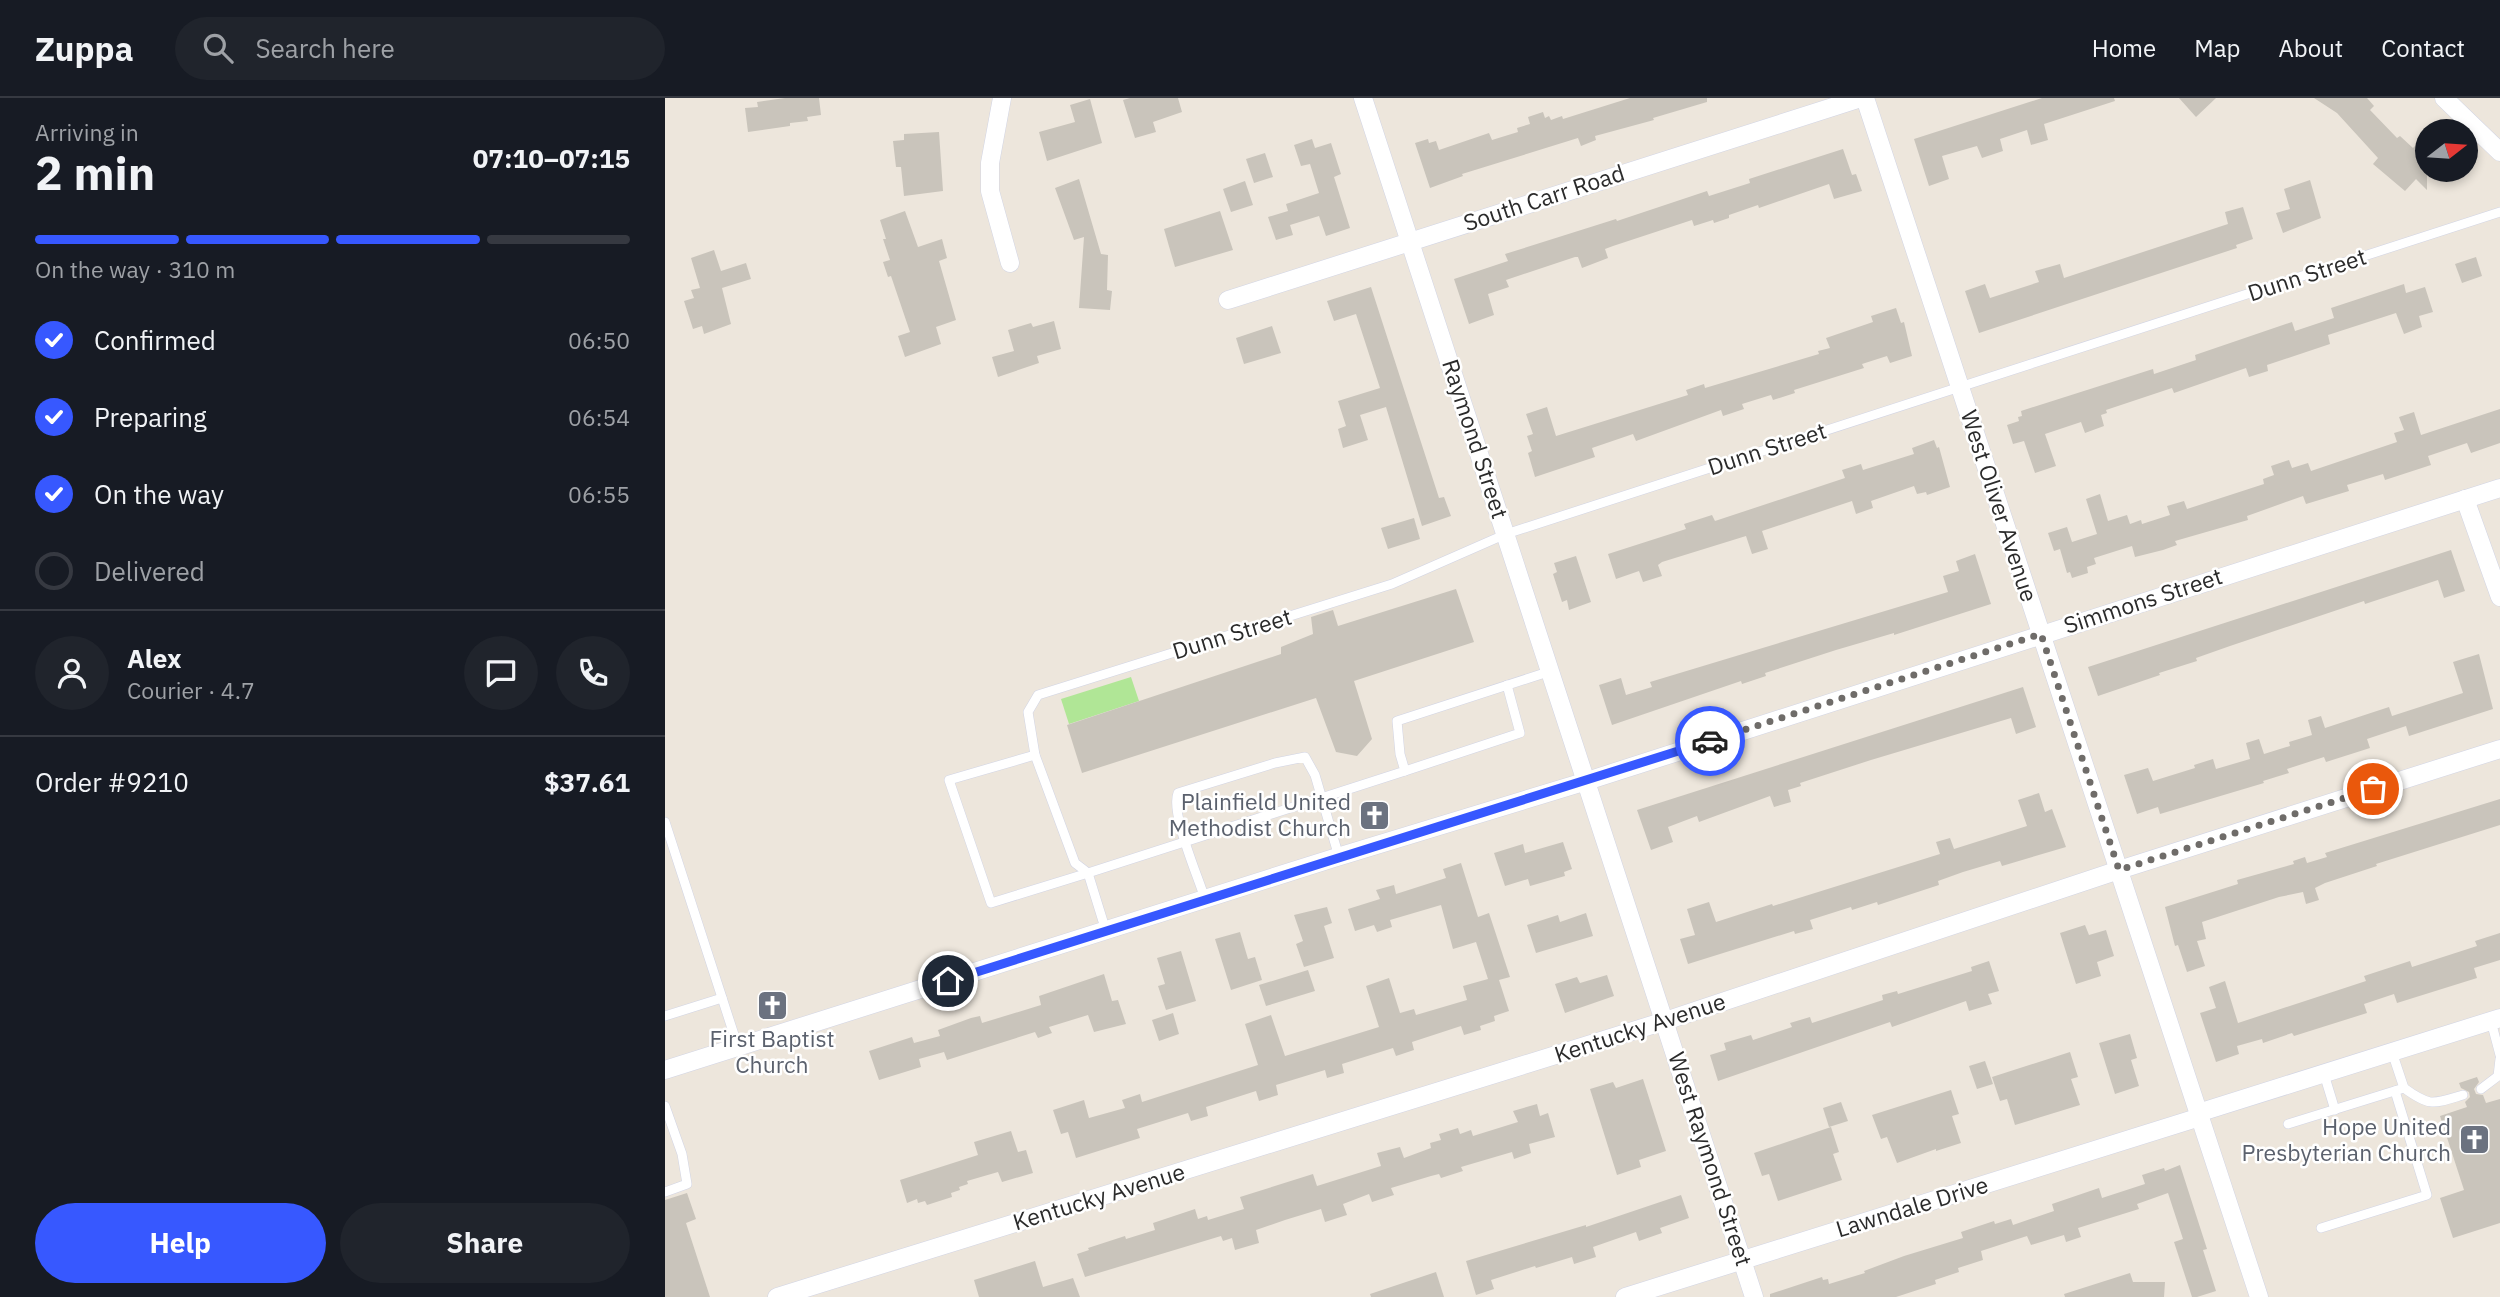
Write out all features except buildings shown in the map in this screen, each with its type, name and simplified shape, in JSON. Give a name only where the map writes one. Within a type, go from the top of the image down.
[{"type":"street","points":[[1002,98],[990,163],[990,191],[1010,263]]},
{"type":"street","name":"Raymond Street","points":[[1363,98],[1587,781]]},
{"type":"street","name":"South Carr Road","points":[[1228,300],[1863,98]]},
{"type":"street","name":"West Oliver Avenue","points":[[1863,98],[2259,1297]]},
{"type":"street","points":[[2444,98],[2500,152]]},
{"type":"street","name":"Simmons Street","points":[[665,1070],[1587,781],[2500,488]]},
{"type":"street","points":[[2465,499],[2500,597]]},
{"type":"street","name":"Kentucky Avenue","points":[[777,1297],[1665,1021],[2119,870],[2500,749]]},
{"type":"street","name":"West Raymond Street","points":[[1587,781],[1754,1297]]},
{"type":"street","name":"Lawndale Drive","points":[[1625,1297],[2495,1020]]},
{"type":"lane","name":"Dunn Street","points":[[1035,755],[1028,712],[1038,695],[1392,583],[1506,534],[2500,212]]},
{"type":"lane","points":[[1405,771],[1400,754],[1397,721],[1551,671]]},
{"type":"lane","points":[[1106,930],[1088,873],[1075,863],[1035,755],[949,780],[991,903],[1088,873],[1186,842],[1520,733],[1507,685]]},
{"type":"lane","points":[[1205,899],[1177,815],[1178,793],[1275,763],[1305,757],[1315,775],[1339,857]]},
{"type":"lane","points":[[665,822],[738,1047]]},
{"type":"lane","points":[[665,1016],[722,998]]},
{"type":"lane","points":[[2481,1089],[2498,1076],[2500,1057],[2495,1020]]},
{"type":"lane","points":[[2321,1228],[2427,1195],[2399,1090],[2392,1052]]},
{"type":"lane","points":[[2323,1074],[2335,1110]]},
{"type":"lane","points":[[2288,1124],[2399,1090],[2422,1102],[2441,1101],[2463,1095]]},
{"type":"lane","points":[[665,1106],[682,1154],[687,1184],[665,1192]]},
{"type":"green space","points":[[1131,677],[1139,701],[1069,724],[1061,699]]},
{"type":"way so far","points":[[1710,741],[2041,634],[2119,870],[2373,789]]},
{"type":"place","name":"Plainfield United Methodist Church","points":[[1374,815]]},
{"type":"place","name":"First Baptist Church","points":[[772,1005]]},
{"type":"place","name":"Hope United Presbyterian Church","points":[[2474,1140]]},
{"type":"route","points":[[948,981],[1710,741]]}]
